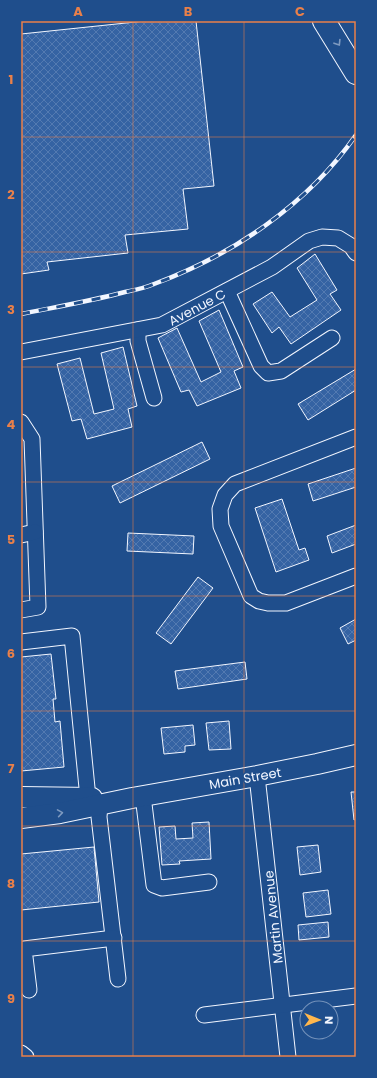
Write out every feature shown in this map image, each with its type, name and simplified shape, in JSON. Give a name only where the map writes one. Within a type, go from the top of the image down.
[{"type":"highway","points":[[324,21],[354,69]]},
{"type":"main road","name":"Main Street","points":[[21,797],[94,801],[138,797],[257,776],[356,755]]},
{"type":"main road","name":"Main Street","points":[[21,818],[60,813],[94,801]]},
{"type":"street","name":"Avenue C","points":[[21,352],[162,325],[272,267],[309,241],[322,237],[338,238],[350,246],[356,253]]},
{"type":"street","points":[[227,291],[260,366],[268,373],[281,371],[332,338]]},
{"type":"street","points":[[138,330],[138,340],[154,398]]},
{"type":"street","points":[[21,422],[32,438],[28,534],[38,607],[21,610]]},
{"type":"street","points":[[356,437],[235,484],[226,495],[220,509],[222,526],[250,596],[259,601],[268,603],[286,602],[356,576]]},
{"type":"street","points":[[21,642],[72,636],[94,801],[99,817],[118,979]]},
{"type":"street","name":"Martin Avenue","points":[[257,776],[288,1057]]},
{"type":"street","points":[[138,797],[154,885],[162,888],[209,882]]},
{"type":"street","points":[[29,990],[24,950],[114,938]]},
{"type":"street","points":[[204,1015],[356,996]]},
{"type":"street","points":[[21,1053],[26,1057]]},
{"type":"building","points":[[145,21],[196,21],[214,186],[183,189],[188,229],[125,235],[128,253],[47,262],[49,270],[21,274],[21,34]]},
{"type":"building","points":[[315,254],[337,290],[330,294],[341,310],[291,344],[279,327],[272,333],[253,304],[272,292],[290,317],[317,300],[297,268]]},
{"type":"building","points":[[219,310],[243,367],[234,371],[241,388],[197,406],[189,390],[181,392],[158,338],[177,328],[201,382],[221,372],[199,321]]},
{"type":"building","points":[[123,347],[137,406],[128,409],[132,427],[87,439],[81,419],[72,421],[57,364],[80,358],[94,414],[114,409],[101,353]]},
{"type":"building","points":[[356,369],[356,390],[308,420],[298,404]]},
{"type":"building","points":[[202,442],[210,459],[120,503],[112,486]]},
{"type":"building","points":[[356,468],[356,487],[313,501],[308,484]]},
{"type":"building","points":[[282,499],[299,550],[305,548],[309,560],[276,572],[255,508]]},
{"type":"building","points":[[356,525],[356,544],[332,553],[327,536]]},
{"type":"building","points":[[128,533],[194,536],[193,554],[127,551]]},
{"type":"building","points":[[198,577],[213,588],[171,644],[156,633]]},
{"type":"building","points":[[356,619],[356,640],[348,644],[340,628]]},
{"type":"building","points":[[51,654],[56,699],[53,699],[55,722],[60,721],[64,767],[21,771],[21,657]]},
{"type":"building","points":[[245,662],[247,679],[178,689],[175,671]]},
{"type":"building","points":[[229,721],[231,749],[209,750],[206,723]]},
{"type":"building","points":[[193,725],[195,745],[185,746],[185,752],[164,754],[161,728]]},
{"type":"building","points":[[351,792],[356,792],[356,819],[354,820]]},
{"type":"building","points":[[209,822],[211,859],[179,861],[180,864],[162,865],[159,827],[175,826],[176,839],[193,838],[192,823]]},
{"type":"building","points":[[318,845],[321,872],[300,875],[297,847]]},
{"type":"building","points":[[94,847],[99,902],[21,910],[21,854]]},
{"type":"building","points":[[328,890],[331,914],[306,917],[303,893]]},
{"type":"building","points":[[328,922],[329,937],[299,940],[298,925]]},
{"type":"railway","points":[[21,314],[144,288],[212,258],[240,242],[292,205],[337,160],[356,135]]}]
